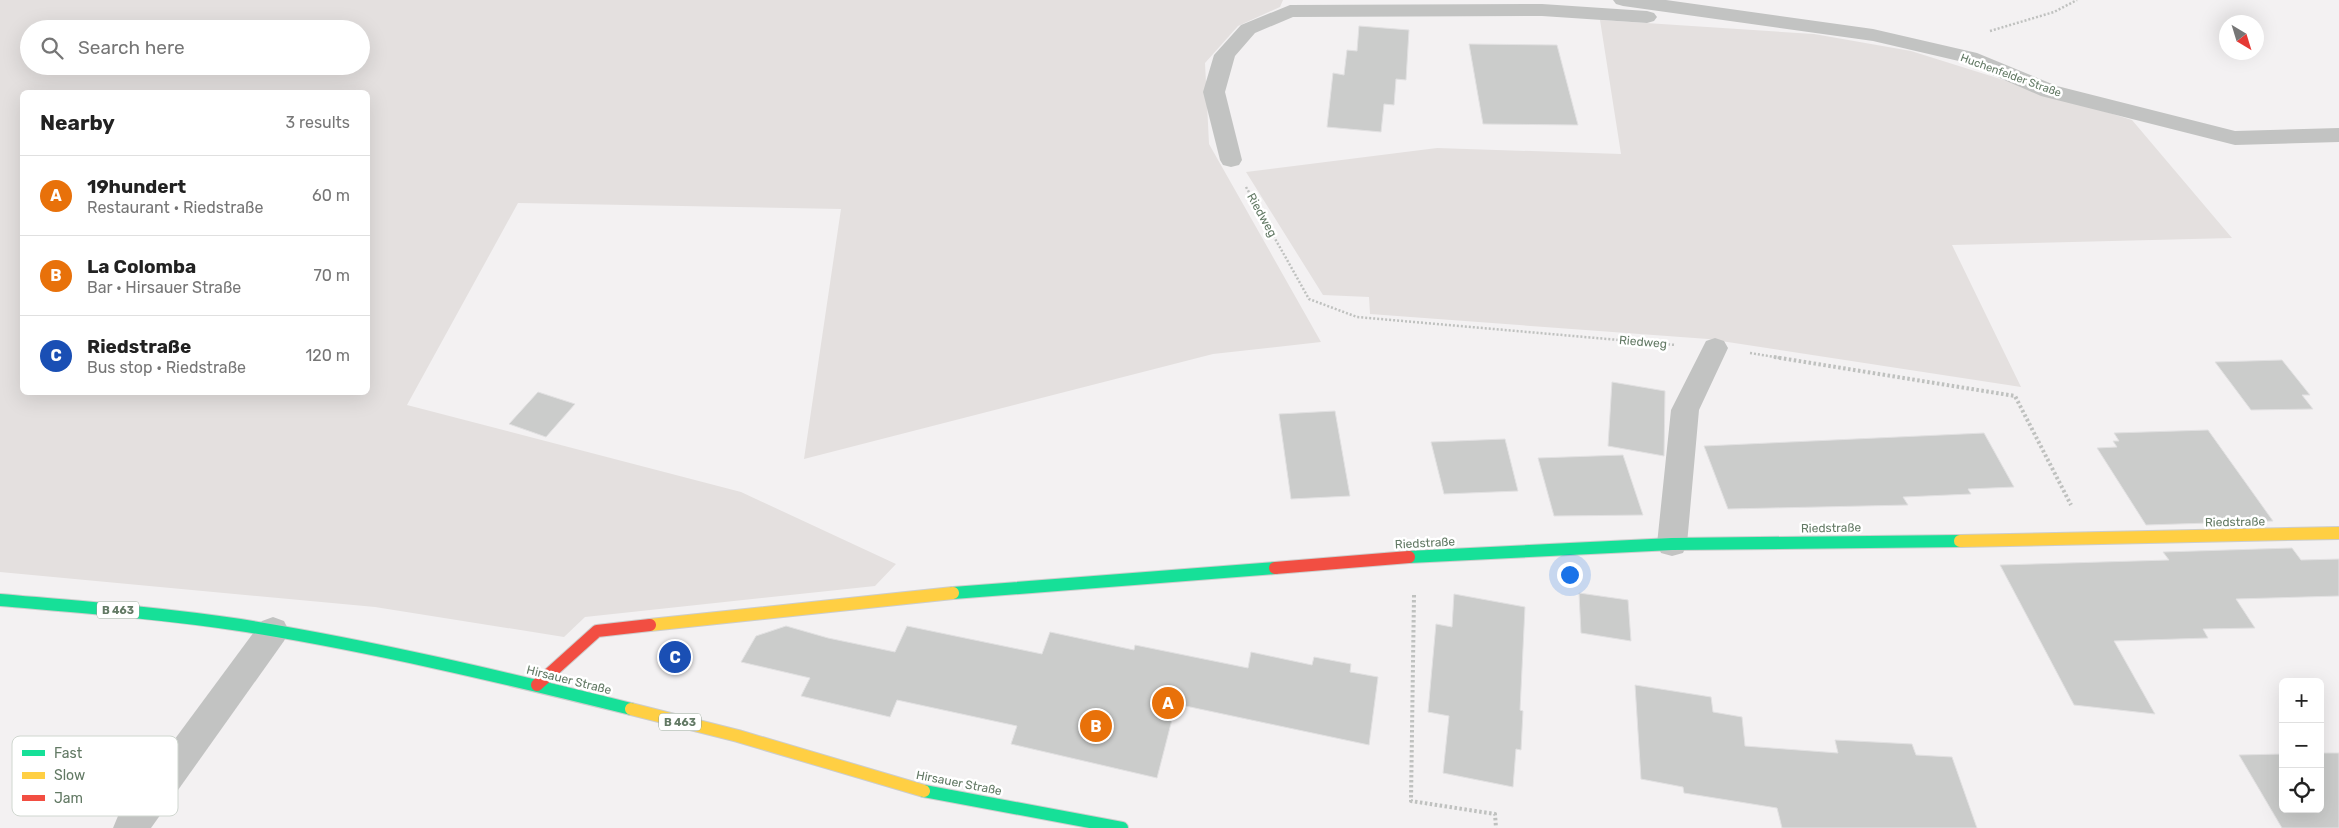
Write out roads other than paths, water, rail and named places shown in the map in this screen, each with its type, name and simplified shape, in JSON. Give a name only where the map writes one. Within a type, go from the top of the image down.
[{"type":"street","name":"Huchenfelder Straße","points":[[1623,0],[1874,35],[1970,57],[2049,91],[2235,138],[2339,136]]},
{"type":"street","points":[[1231,160],[1214,92],[1225,56],[1248,28],[1292,5],[1542,10],[1724,22],[1748,18]]},
{"type":"street","points":[[1672,544],[1685,410],[1715,348]]},
{"type":"street","name":"Riedstraße","points":[[537,685],[597,631],[971,591],[1414,557],[1672,544],[2089,540],[2339,533]]},
{"type":"street","name":"Hirsauer Straße","points":[[0,600],[125,611],[273,631],[537,685],[738,736],[926,792],[1122,828]]},
{"type":"street","points":[[178,762],[273,631]]},
{"type":"street","points":[[130,828],[139,816]]},
{"type":"place","name":"Riedstraße","points":[[675,657]]},
{"type":"place","name":"19hundert","points":[[1168,703]]},
{"type":"place","name":"La Colomba","points":[[1096,726]]}]
